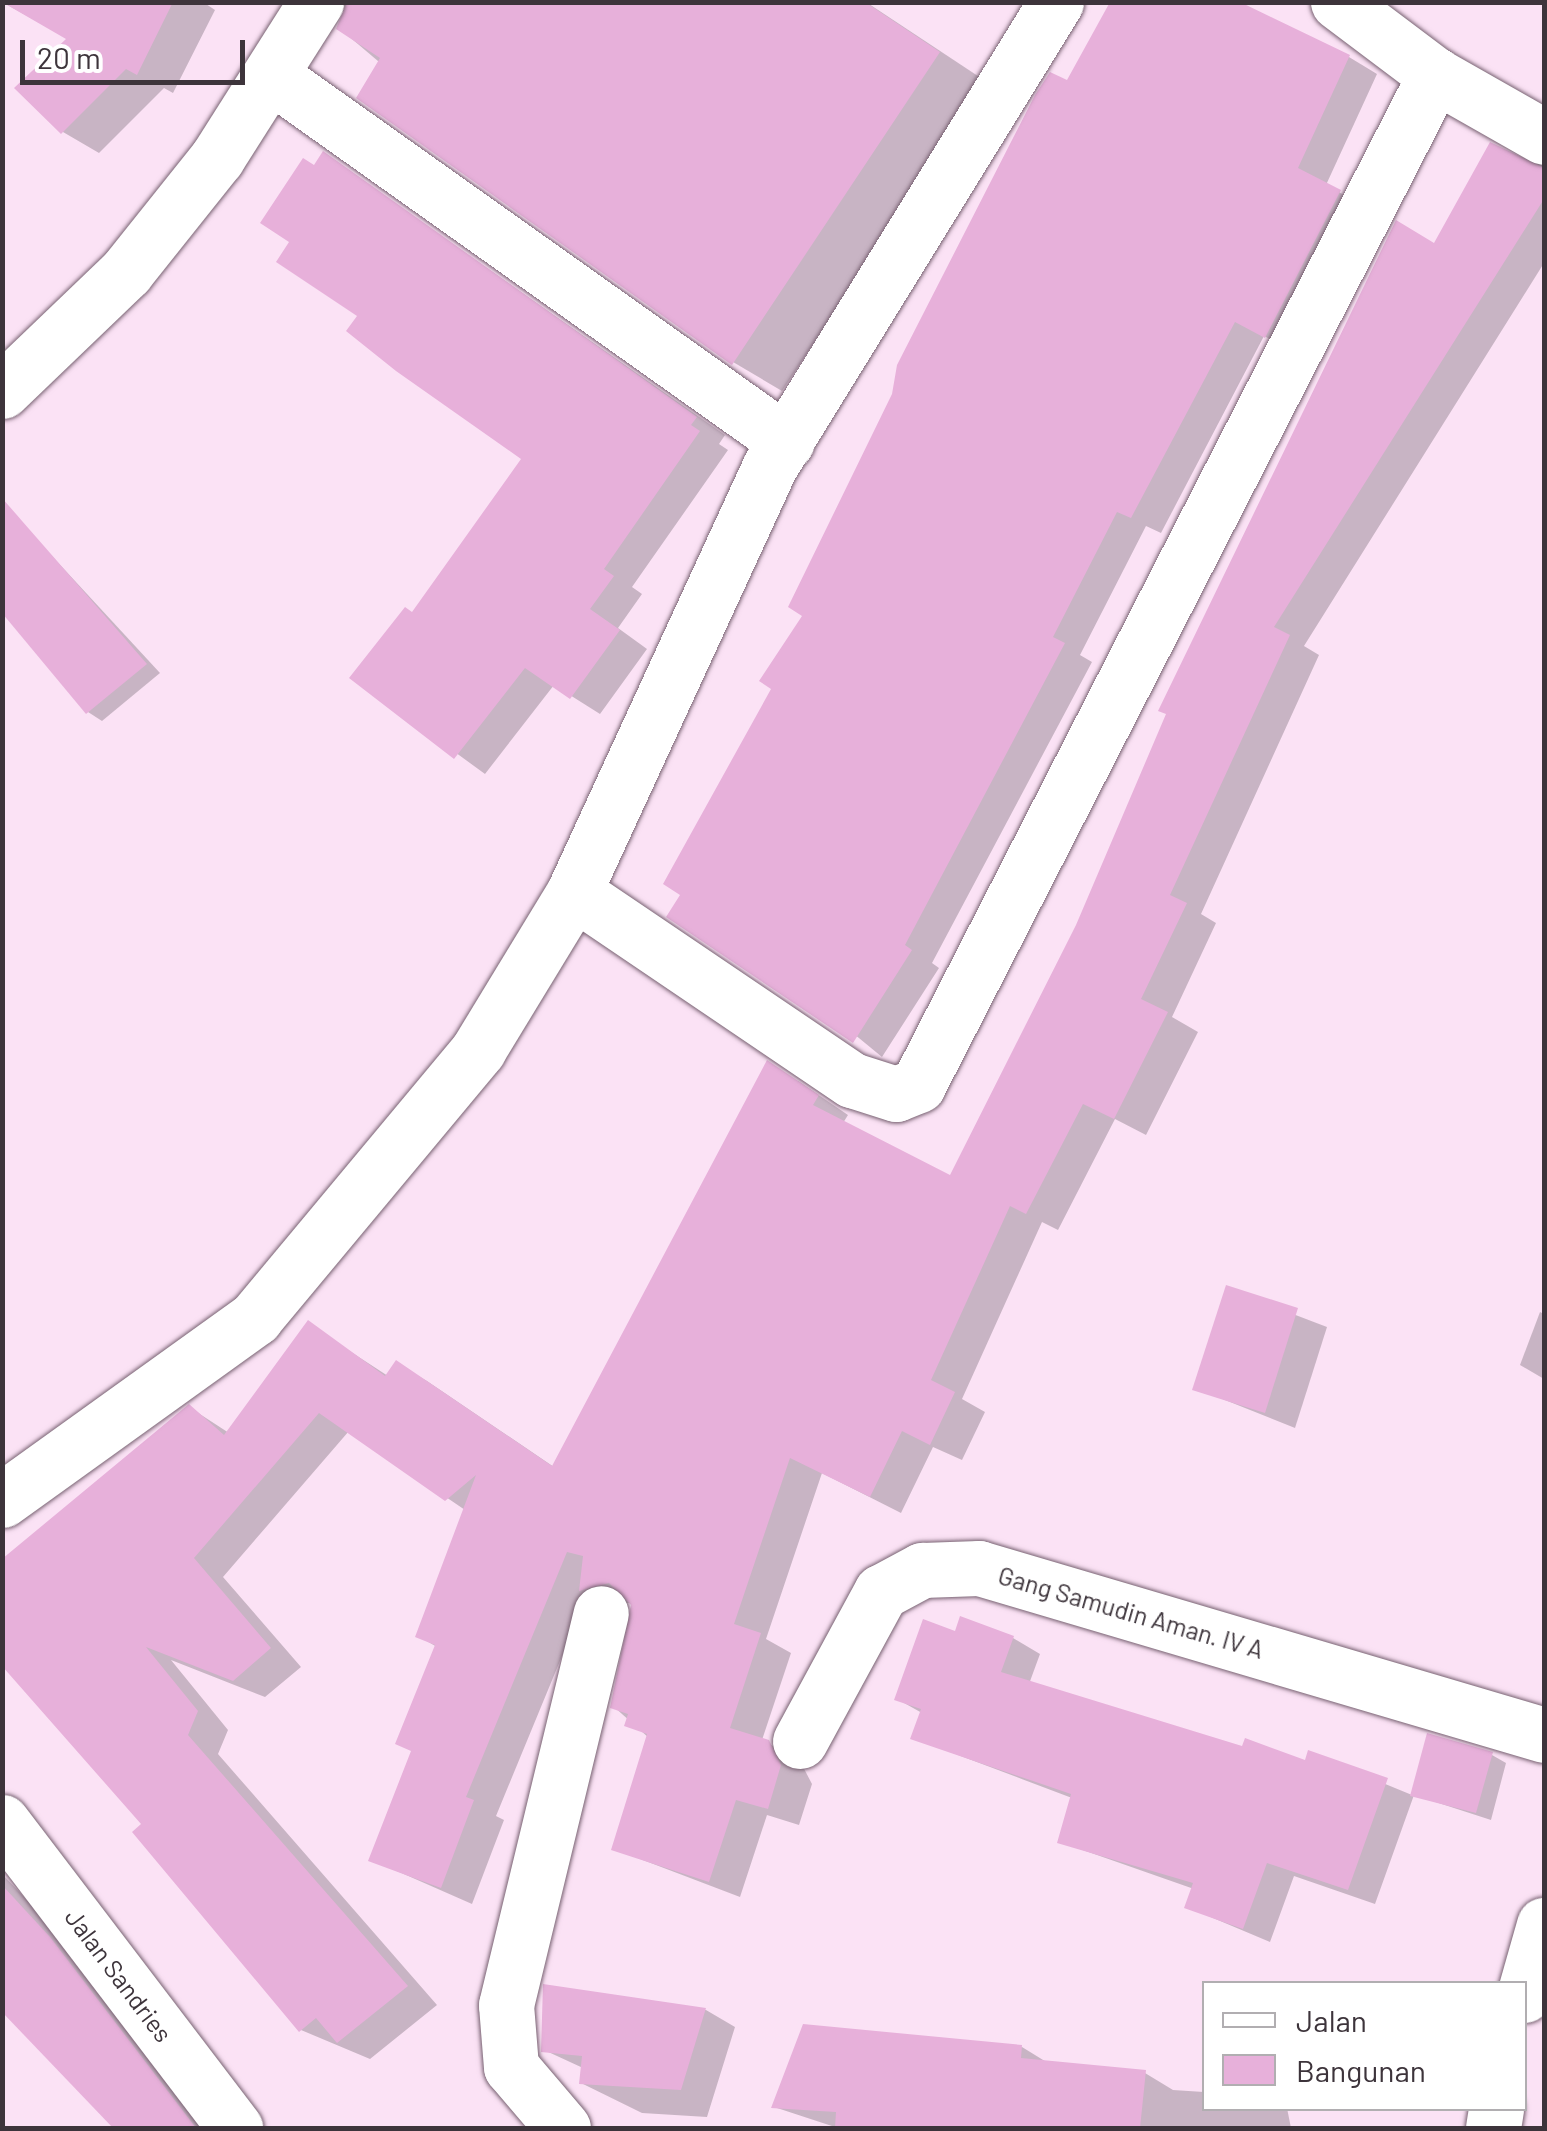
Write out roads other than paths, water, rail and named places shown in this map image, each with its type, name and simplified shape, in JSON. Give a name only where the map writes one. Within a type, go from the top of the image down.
[{"type":"street","points":[[2,390],[126,272],[272,77],[316,2]]},
{"type":"street","points":[[2,1500],[256,1318],[478,1050],[574,892],[787,442],[1056,2]]},
{"type":"street","points":[[1338,2],[1435,76],[1544,136]]},
{"type":"street","points":[[574,892],[852,1080],[896,1094],[918,1085],[1435,76]]},
{"type":"street","points":[[272,77],[787,442]]},
{"type":"street","name":"Gang Samudin Aman. IV A","points":[[800,1741],[881,1592],[922,1570],[979,1568],[1544,1735]]},
{"type":"street","points":[[563,2128],[511,2067],[506,2004],[602,1613]]},
{"type":"street","name":"Jalan Sandries","points":[[2,1822],[235,2128]]},
{"type":"street","points":[[1527,1984],[1544,1925]]}]
